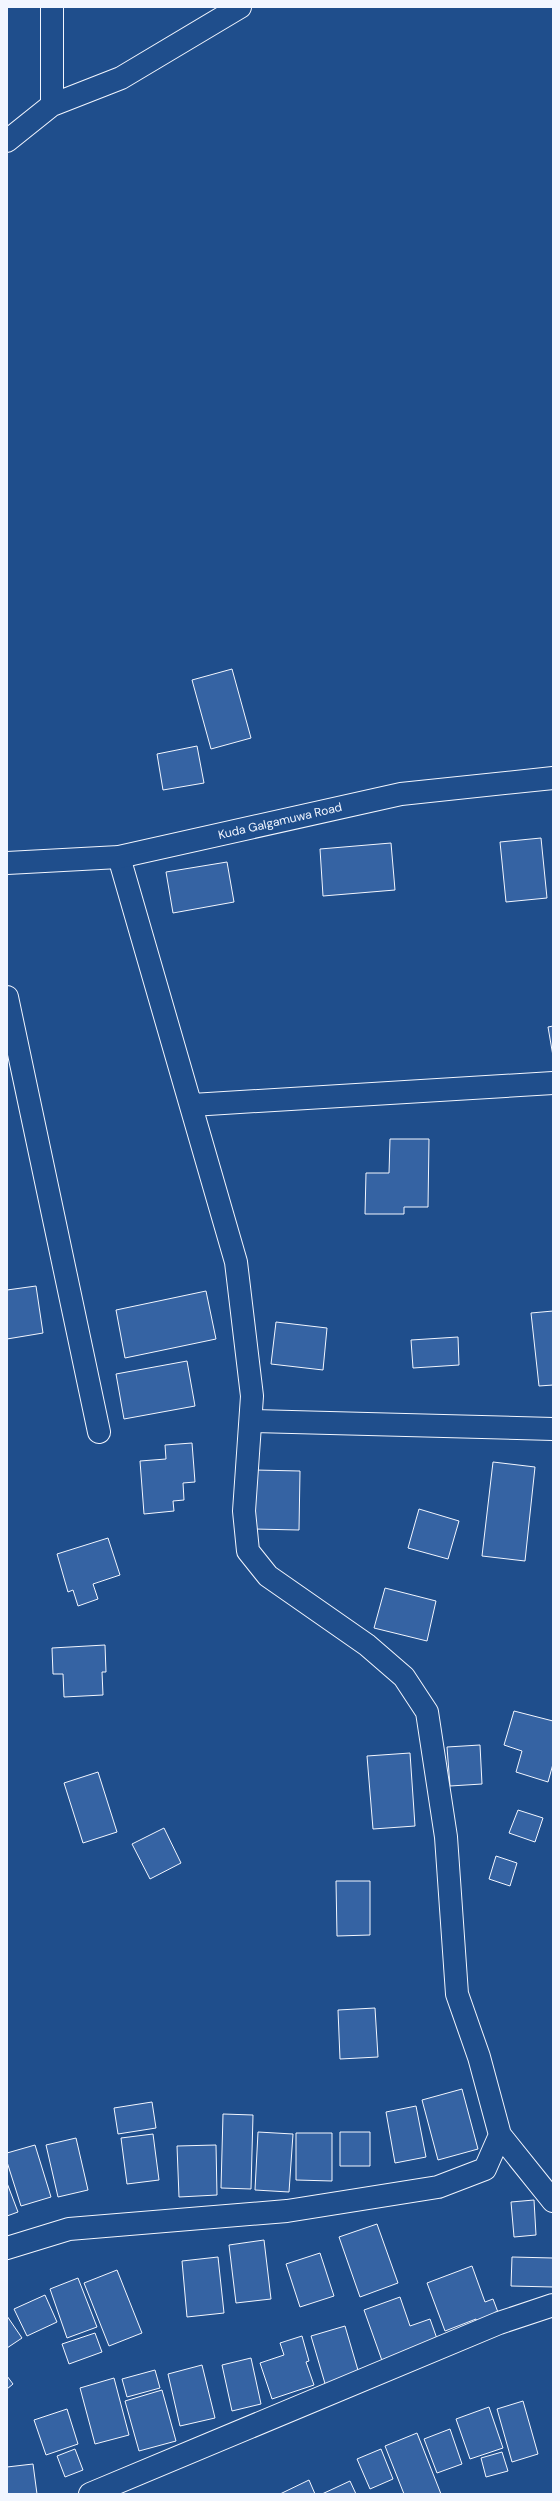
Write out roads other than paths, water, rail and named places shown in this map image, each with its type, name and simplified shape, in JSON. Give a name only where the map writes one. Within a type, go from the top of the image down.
[{"type":"street","points":[[52,7],[52,105]]},
{"type":"street","points":[[7,141],[52,105],[121,78],[240,7]]},
{"type":"street","name":"Kuda Galgamuwa Road","points":[[7,863],[119,857],[402,794],[553,778]]},
{"type":"street","points":[[119,857],[192,1105],[236,1262],[252,1396],[244,1512],[248,1551],[268,1576],[367,1645],[404,1677],[426,1712],[446,1837],[457,1994],[479,2058],[500,2135],[553,2201]]},
{"type":"street","points":[[7,997],[99,1432]]},
{"type":"street","points":[[192,1105],[553,1083]]},
{"type":"street","points":[[251,1422],[553,1429]]},
{"type":"street","points":[[7,2248],[69,2229],[287,2211],[438,2187],[485,2169],[500,2135]]},
{"type":"street","points":[[90,2494],[499,2323],[553,2305]]}]
